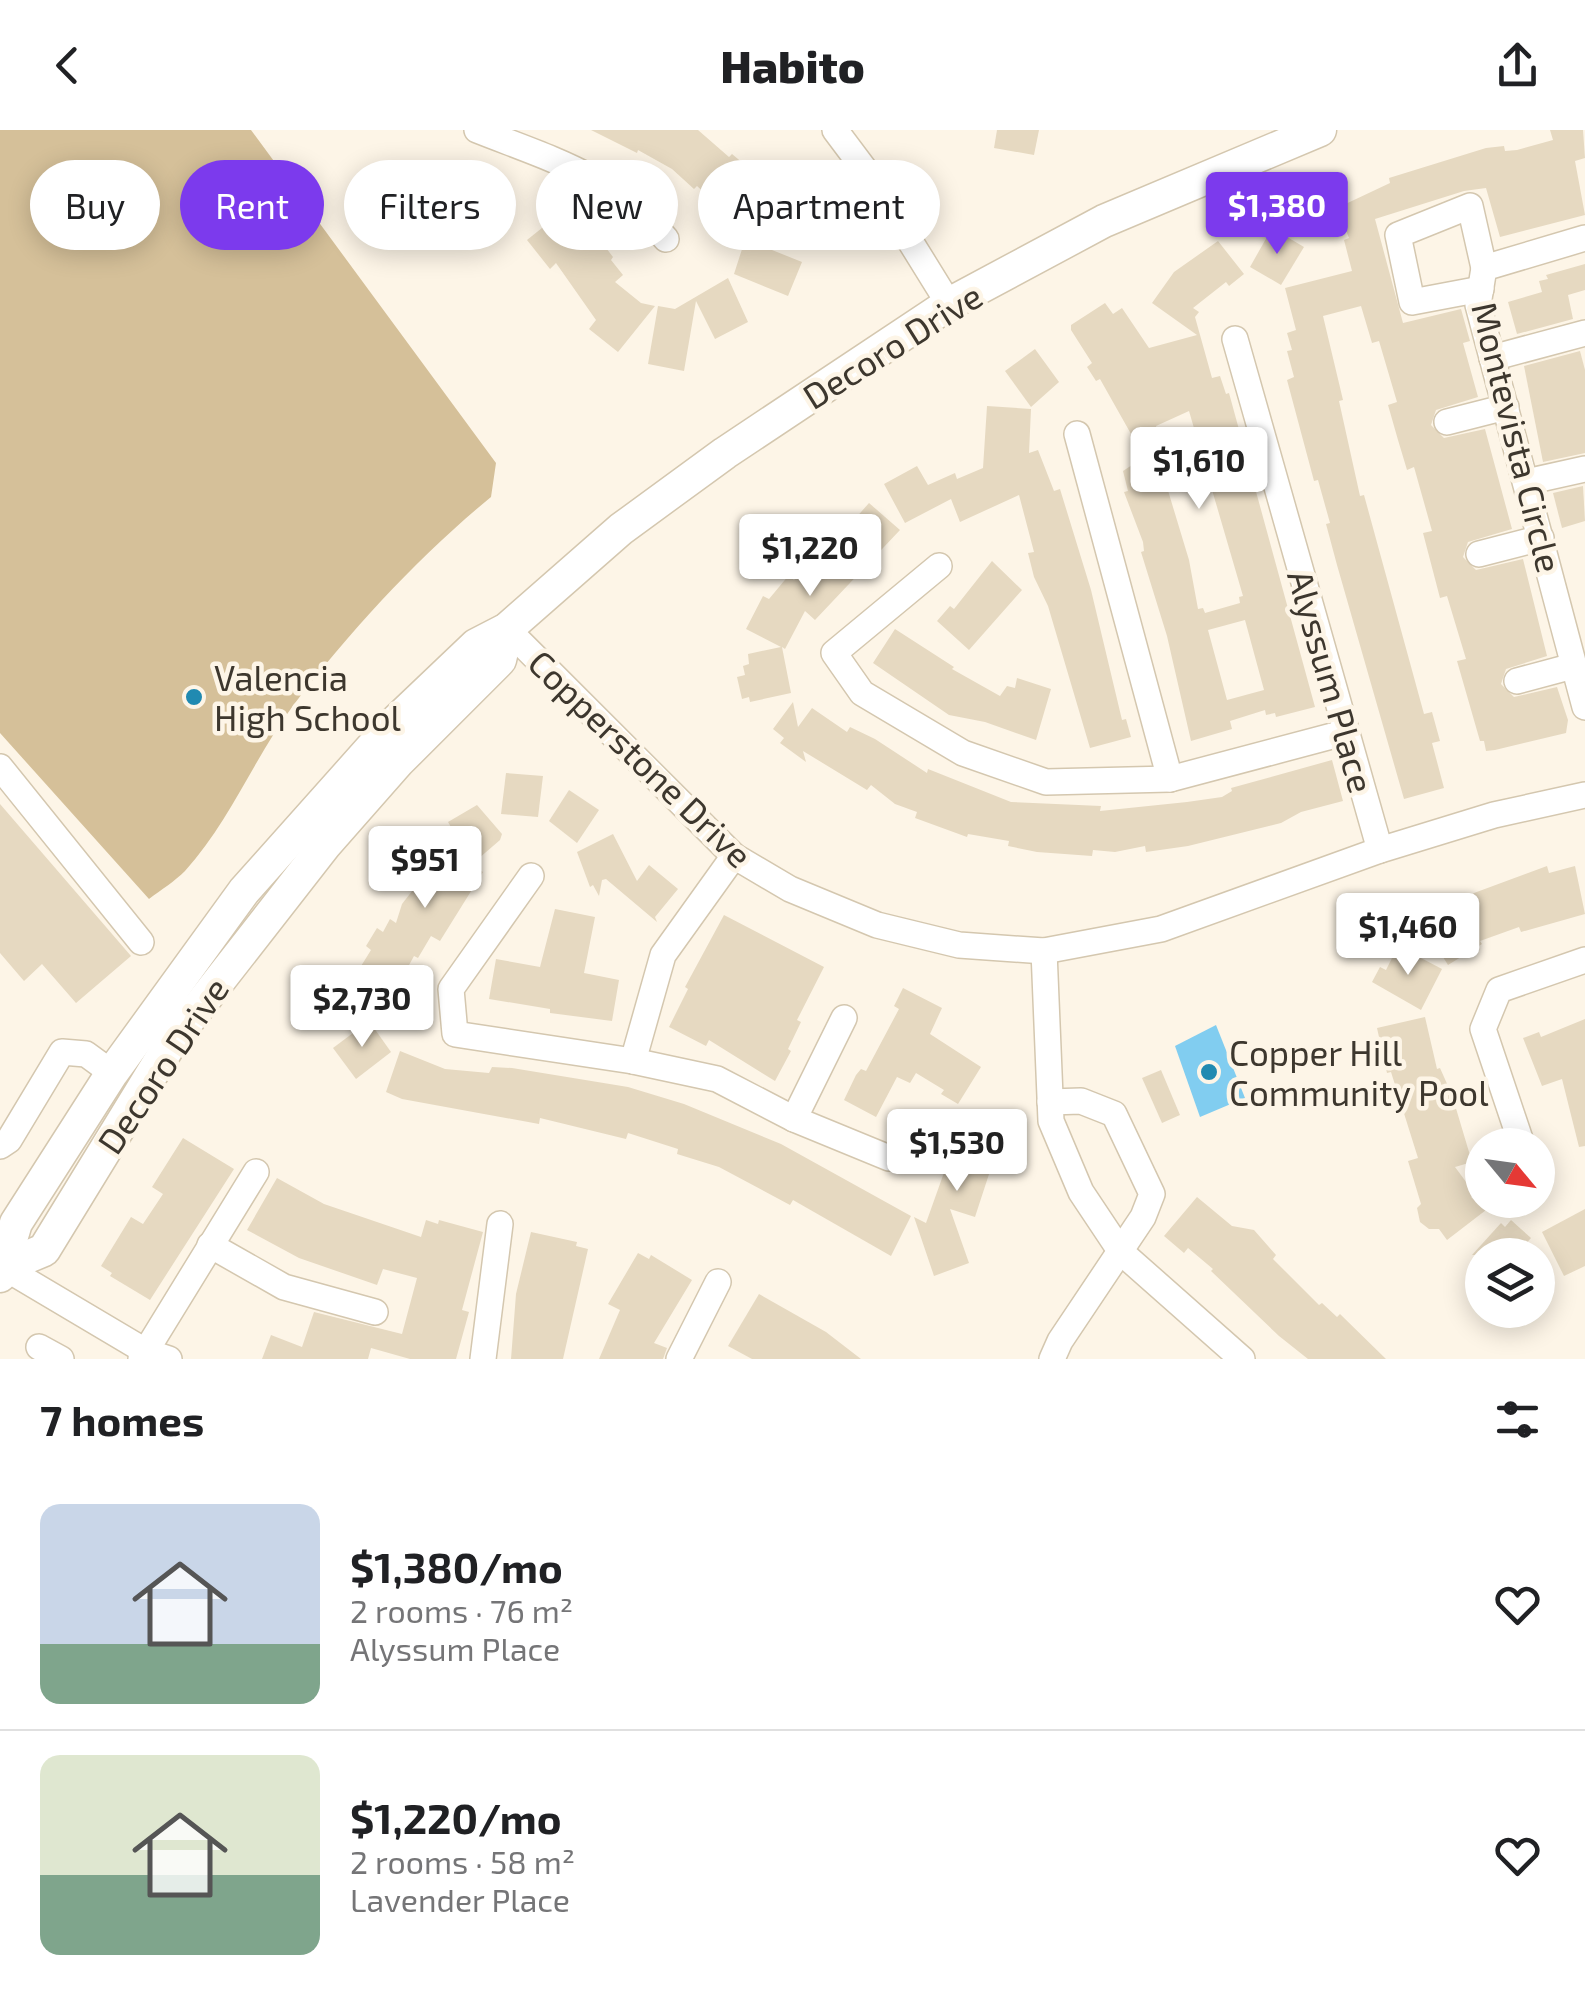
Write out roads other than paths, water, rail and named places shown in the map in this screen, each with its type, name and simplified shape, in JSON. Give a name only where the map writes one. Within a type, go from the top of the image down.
[{"type":"main road","name":"Decoro Drive","points":[[2,1266],[16,1223],[112,1073],[244,892],[311,811],[392,724],[476,645],[506,628],[636,518],[725,453],[949,304],[1104,222],[1320,130]]},
{"type":"main road","name":"Decoro Drive","points":[[2,1266],[44,1250],[172,1042],[231,962],[398,762],[500,660],[506,628]]},
{"type":"street","points":[[477,130],[554,160]]},
{"type":"street","points":[[835,130],[871,178],[949,304]]},
{"type":"street","name":"Montevista Circle","points":[[1585,238],[1482,279],[1478,305],[1540,538],[1576,639],[1574,666],[1585,707]]},
{"type":"street","points":[[1492,358],[1585,333]]},
{"type":"street","name":"Alyssum Place","points":[[1235,339],[1380,850]]},
{"type":"street","points":[[1448,422],[1506,407]]},
{"type":"street","points":[[1077,434],[1170,779]]},
{"type":"street","points":[[1526,482],[1585,469]]},
{"type":"street","points":[[1480,554],[1540,538]]},
{"type":"street","points":[[939,566],[834,652],[862,693],[963,753],[1046,782],[1170,779],[1347,732]]},
{"type":"street","name":"Copperstone Drive","points":[[506,628],[734,856],[790,889],[877,925],[958,945],[1044,951],[1161,928],[1380,850],[1494,815],[1585,795]]},
{"type":"street","points":[[1517,681],[1574,666]]},
{"type":"street","points":[[0,768],[141,942]]},
{"type":"street","points":[[633,1061],[663,955],[734,856]]},
{"type":"street","points":[[531,876],[452,989],[455,1034],[717,1078],[794,1119],[889,1158]]},
{"type":"street","points":[[1044,951],[1052,1122],[1081,1192],[1121,1252],[1242,1359]]},
{"type":"street","points":[[1516,1128],[1483,1029],[1499,990],[1585,960]]},
{"type":"street","points":[[794,1119],[844,1018]]},
{"type":"street","points":[[0,1146],[9,1140],[62,1052],[86,1054],[112,1073]]},
{"type":"street","points":[[1050,1102],[1081,1101],[1114,1114],[1151,1188],[1149,1207],[1060,1340],[1052,1359]]},
{"type":"street","points":[[2,1266],[152,1356],[210,1245],[256,1172]]},
{"type":"street","points":[[484,1359],[500,1224]]},
{"type":"street","points":[[210,1245],[284,1287],[375,1312]]},
{"type":"street","points":[[684,1357],[718,1282]]},
{"type":"water","name":"Copper Hill Community Pool","points":[[1216,1025],[1245,1098],[1200,1117],[1175,1046]]},
{"type":"place","name":"Valencia High School","points":[[194,697]]},
{"type":"place","name":"Copper Hill Community Pool","points":[[1209,1072]]}]
